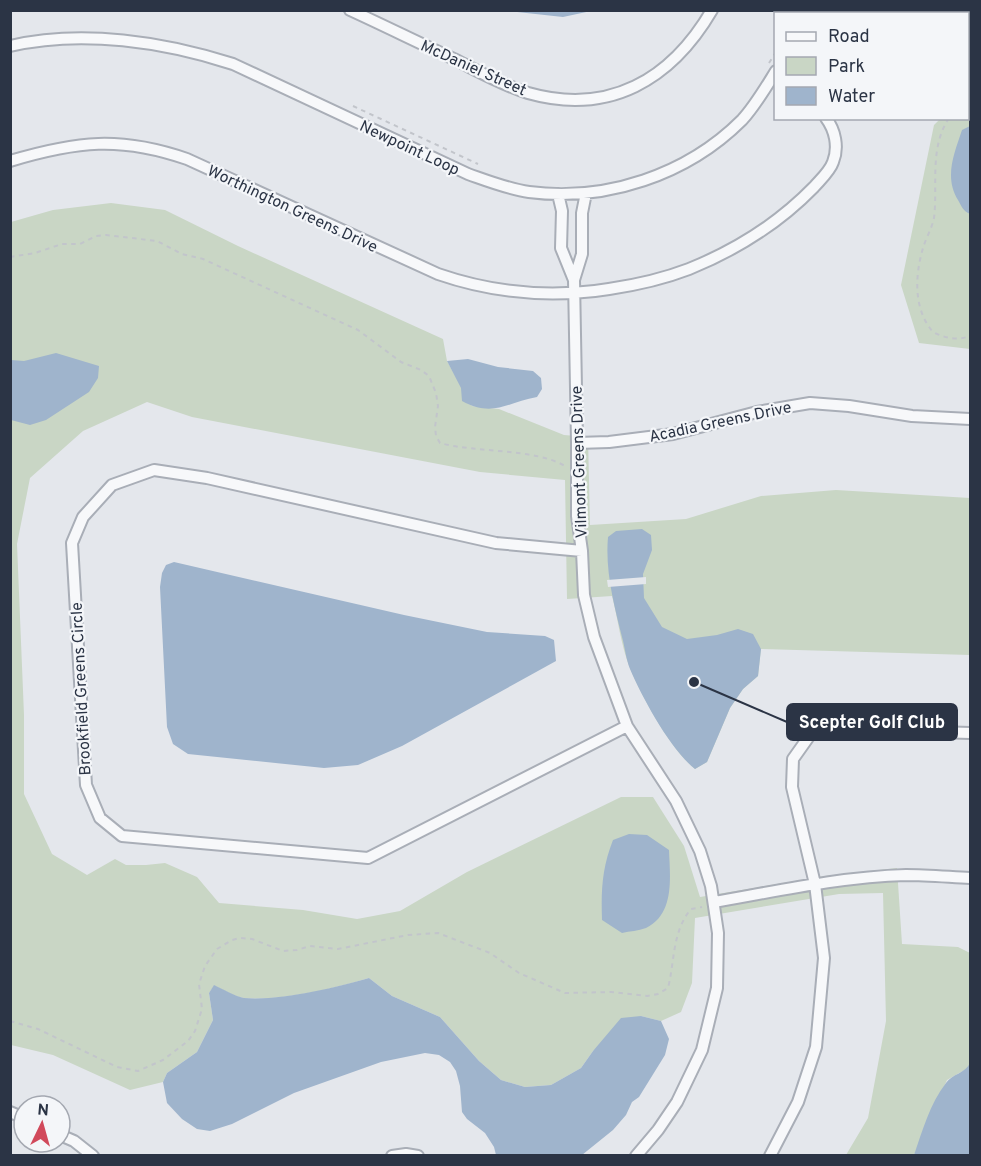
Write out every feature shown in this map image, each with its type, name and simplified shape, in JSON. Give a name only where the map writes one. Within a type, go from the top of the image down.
[{"type":"street","name":"McDaniel Street","points":[[350,10],[376,16],[512,87],[547,97],[580,100],[615,94],[635,86],[664,69],[686,49],[712,10]]},
{"type":"street","name":"Newpoint Loop","points":[[10,46],[62,40],[109,40],[152,44],[196,52],[233,64],[468,174],[498,185],[528,192],[558,194],[616,189],[663,174],[710,147],[743,118],[771,87],[771,69]]},
{"type":"street","name":"Worthington Greens Drive","points":[[10,161],[80,144],[111,143],[147,147],[187,159],[438,274],[459,281],[513,292],[574,293],[638,284],[687,270],[734,248],[772,225],[801,200],[833,163],[836,144],[827,120]]},
{"type":"street","points":[[574,293],[574,280],[582,254],[582,213],[586,193]]},
{"type":"street","points":[[558,194],[562,211],[561,248],[574,280]]},
{"type":"street","name":"Vilmont Greens Drive","points":[[574,293],[577,516],[582,551],[584,595],[594,637],[627,726],[690,826],[707,870],[714,902],[718,943],[717,988],[702,1050],[677,1102],[658,1130],[636,1155]]},
{"type":"street","name":"Acadia Greens Drive","points":[[577,443],[609,442],[673,434],[757,412],[810,403],[849,406],[912,416],[970,419]]},
{"type":"street","name":"Brookfield Greens Circle","points":[[582,551],[496,543],[207,478],[154,470],[112,485],[83,517],[72,543],[86,785],[100,818],[122,836],[369,858],[627,726]]},
{"type":"street","points":[[770,1155],[798,1102],[816,1047],[824,958],[815,884],[792,787],[793,759],[810,735],[835,729],[970,733]]},
{"type":"street","points":[[714,902],[815,884],[907,875],[970,878]]},
{"type":"street","points":[[72,1140],[93,1155]]},
{"type":"street","points":[[392,1155],[418,1155]]},
{"type":"path","points":[[349,104],[482,166]]},
{"type":"path","points":[[948,120],[937,152],[933,223],[920,260],[917,287],[921,311],[933,332],[951,339],[963,339],[970,336]]},
{"type":"path","points":[[10,257],[28,255],[62,244],[80,244],[96,236],[106,235],[157,241],[182,254],[203,259],[358,330],[401,362],[421,370],[429,376],[436,393],[438,406],[435,427],[440,443],[555,461],[569,469]]},
{"type":"path","points":[[10,1021],[38,1029],[117,1067],[138,1071],[163,1060],[189,1041],[202,1009],[199,984],[205,966],[217,949],[240,938],[252,939],[283,951],[310,946],[338,949],[408,935],[438,933],[490,953],[519,973],[565,993],[611,992],[646,996],[658,994],[668,988],[677,933],[683,918],[691,909]]},
{"type":"green space","points":[[970,101],[970,349],[919,343],[901,285],[934,125],[939,120],[969,120]]},
{"type":"green space","points":[[111,203],[165,210],[238,246],[443,339],[447,361],[472,406],[499,409],[564,435],[588,437],[590,525],[686,519],[761,496],[836,490],[970,498],[970,655],[761,649],[758,676],[743,689],[730,708],[707,762],[695,769],[667,736],[635,680],[624,651],[612,596],[567,599],[565,480],[480,472],[192,417],[147,402],[83,431],[30,478],[17,544],[24,715],[24,794],[52,854],[87,875],[115,859],[126,865],[165,863],[197,877],[219,903],[303,910],[357,919],[400,911],[467,872],[621,797],[653,797],[684,846],[700,897],[825,876],[897,868],[902,944],[958,947],[970,953],[970,1063],[968,1068],[947,1080],[914,1155],[846,1155],[868,1118],[886,1021],[883,893],[839,894],[695,918],[692,983],[681,1012],[661,1021],[641,1016],[593,1051],[581,1068],[551,1085],[525,1087],[501,1080],[479,1061],[440,1017],[392,996],[369,978],[323,990],[274,998],[240,997],[214,986],[209,993],[213,1020],[197,1052],[167,1073],[163,1082],[130,1090],[53,1055],[11,1045],[11,222],[53,210]]},
{"type":"water","points":[[591,10],[563,17],[508,11]]},
{"type":"water","points":[[970,126],[970,214],[963,208],[954,191],[951,174],[962,130]]},
{"type":"water","points":[[56,353],[99,366],[98,378],[89,392],[46,420],[30,425],[11,420],[11,360],[24,361]]},
{"type":"water","points":[[468,359],[498,367],[533,371],[541,378],[542,389],[537,397],[492,409],[473,406],[462,401],[461,388],[447,361]]},
{"type":"water","points":[[642,529],[651,535],[652,550],[643,574],[644,598],[662,627],[687,639],[717,635],[738,629],[753,634],[761,649],[758,676],[743,689],[730,708],[707,762],[695,769],[667,736],[650,709],[630,669],[613,600],[607,550],[608,537],[616,531]]},
{"type":"water","points":[[174,562],[487,632],[545,636],[554,640],[556,661],[402,746],[358,765],[324,768],[188,754],[173,744],[167,727],[160,587],[166,565]]},
{"type":"water","points":[[629,834],[647,835],[669,850],[670,883],[666,904],[662,914],[655,922],[640,930],[622,933],[602,920],[602,889],[606,860],[613,840]]},
{"type":"water","points":[[369,978],[392,996],[440,1017],[479,1061],[501,1080],[525,1087],[551,1085],[581,1068],[621,1018],[641,1016],[661,1021],[669,1039],[665,1055],[639,1097],[632,1102],[626,1115],[613,1130],[582,1155],[496,1155],[485,1133],[462,1112],[460,1086],[456,1071],[450,1062],[439,1055],[425,1053],[381,1062],[294,1093],[232,1124],[210,1131],[197,1129],[182,1119],[167,1103],[163,1082],[167,1073],[197,1052],[213,1020],[209,993],[214,985],[244,998],[274,998],[307,993]]},
{"type":"water","points":[[970,1063],[970,1155],[914,1155],[935,1099],[949,1080]]},
{"type":"pier","points":[[646,577],[646,584],[608,587],[607,580]]},
{"type":"place","name":"Scepter Golf Club","points":[[694,682]]}]
